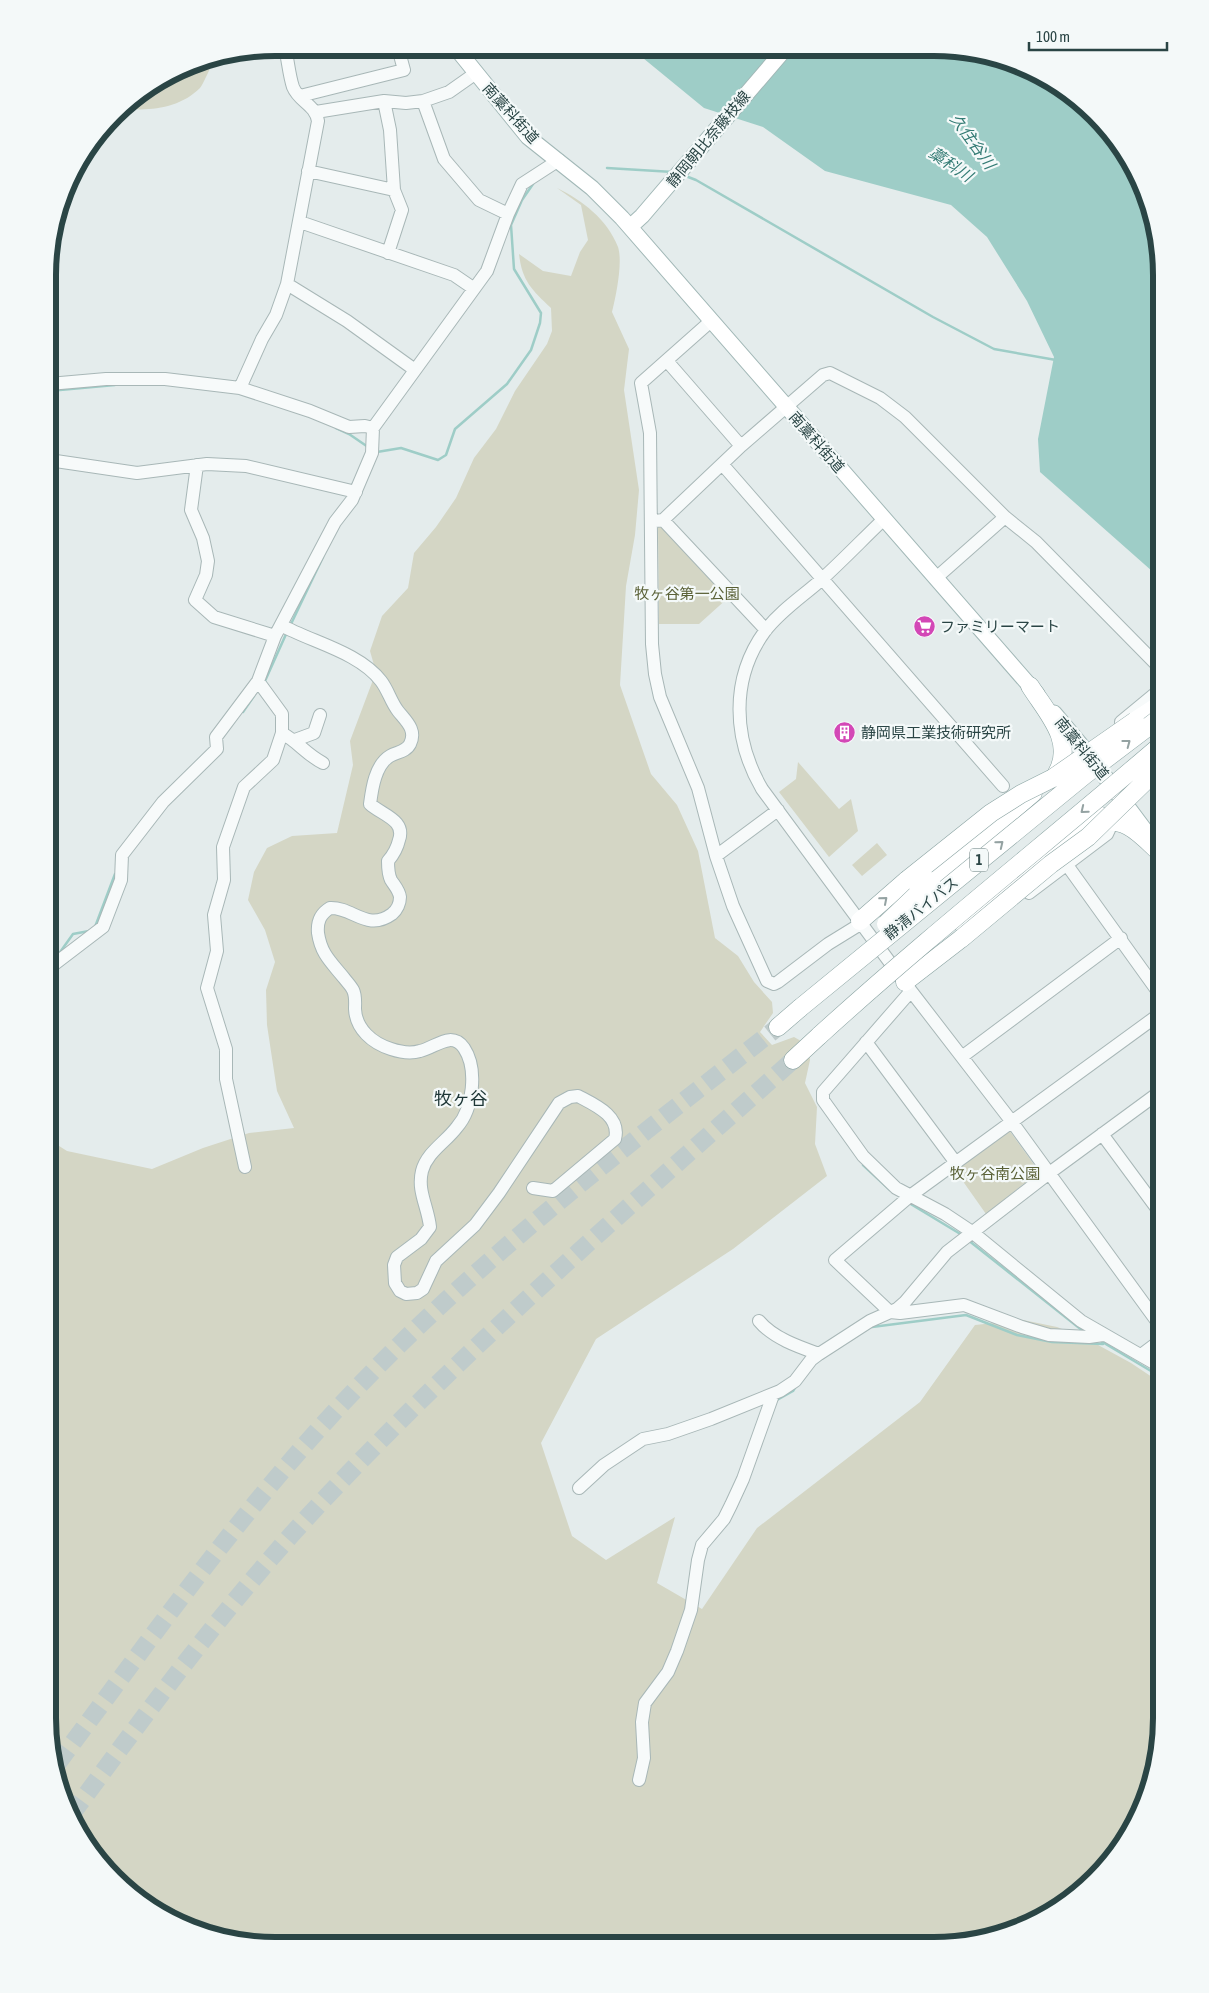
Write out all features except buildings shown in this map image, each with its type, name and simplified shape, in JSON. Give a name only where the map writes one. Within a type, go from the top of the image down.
[{"type":"highway","points":[[1030,686],[1062,739],[1063,759],[1057,773]]},
{"type":"highway","name":"1","points":[[861,922],[908,880],[991,813],[1021,794],[1053,778],[1153,709]]},
{"type":"highway","name":"静清バイパス","points":[[778,1027],[1086,774],[1153,723]]},
{"type":"highway","name":"1","points":[[800,1008],[932,880],[1085,750]]},
{"type":"highway","name":"静清バイパス","points":[[793,1060],[893,970],[1153,752]]},
{"type":"highway","name":"1","points":[[820,1035],[902,969],[963,931],[1088,837],[1153,774]]},
{"type":"highway","name":"1","points":[[908,987],[963,931],[1032,868],[1123,799]]},
{"type":"highway","points":[[1113,821],[1132,827],[1153,846]]},
{"type":"highway","name":"1","points":[[1091,824],[1113,821]]},
{"type":"main road","name":"南藁科街道","points":[[462,56],[528,137],[559,160],[610,204],[1085,750],[1153,842]]},
{"type":"main road","name":"静岡朝比奈藤枝線","points":[[630,227],[642,216],[707,142],[778,56]]},
{"type":"street","points":[[240,388],[262,339],[276,315],[287,284],[318,121],[316,112],[293,87],[287,56]]},
{"type":"street","points":[[300,96],[404,70],[400,56]]},
{"type":"street","points":[[316,112],[384,101],[406,103],[423,101],[448,92],[476,73]]},
{"type":"street","points":[[384,101],[390,130],[394,190],[402,210],[388,253]]},
{"type":"street","points":[[423,101],[444,159],[480,200],[508,214]]},
{"type":"street","points":[[56,963],[103,928],[120,880],[122,855],[163,802],[217,749],[216,737],[258,681],[275,636],[283,626],[335,522],[356,492],[372,453],[373,428],[487,271],[508,214],[522,184],[559,160]]},
{"type":"street","points":[[308,171],[394,190]]},
{"type":"street","points":[[300,222],[454,275],[473,288]]},
{"type":"street","points":[[287,284],[347,321],[415,370]]},
{"type":"street","points":[[711,321],[641,382],[650,433],[657,520],[652,644],[655,674],[660,697],[698,788],[716,856],[733,906],[767,982],[771,984],[778,982],[828,944],[861,922]]},
{"type":"street","points":[[667,361],[741,446]]},
{"type":"street","points":[[657,520],[786,406],[827,373],[842,378],[880,398],[904,417],[1005,517],[1036,542],[1153,661]]},
{"type":"street","points":[[56,383],[106,379],[165,379],[240,388],[310,411],[349,427],[365,426],[373,428]]},
{"type":"street","points":[[56,461],[137,473],[197,465],[246,466],[356,492]]},
{"type":"street","points":[[722,464],[1003,786]]},
{"type":"street","points":[[197,465],[191,510],[203,538],[208,561],[206,575],[195,600],[214,617],[275,636]]},
{"type":"street","points":[[936,578],[1005,517]]},
{"type":"street","points":[[884,519],[766,630],[752,655],[742,683],[738,714],[742,742],[750,765],[762,789],[908,987],[1012,1122],[1153,1316]]},
{"type":"street","points":[[657,520],[766,630]]},
{"type":"street","points":[[283,626],[361,663],[380,681],[398,711],[408,721],[411,730],[410,743],[407,748],[388,757],[382,763],[372,789],[370,804],[394,819],[401,830],[395,854],[388,861],[389,874],[400,897],[398,907],[386,917],[372,920],[356,917],[344,909],[330,908],[320,918],[317,926],[321,949],[353,990],[356,1019],[360,1029],[368,1035],[389,1048],[411,1053],[424,1051],[432,1045],[449,1039],[459,1043],[469,1059],[472,1078],[470,1099],[465,1116],[458,1127],[431,1155],[422,1169],[420,1192],[428,1214],[430,1227],[420,1240],[397,1257],[394,1274],[395,1283],[400,1291],[412,1295],[423,1289],[436,1261],[475,1225],[564,1099],[578,1096],[608,1114],[616,1124],[617,1132],[615,1139],[553,1190],[533,1188]]},
{"type":"street","points":[[245,1167],[226,1079],[226,1049],[207,988],[216,951],[214,915],[224,880],[223,847],[244,787],[273,760],[282,733],[282,714],[258,681]]},
{"type":"street","points":[[1085,750],[1153,695]]},
{"type":"street","points":[[295,740],[314,733],[320,715]]},
{"type":"street","points":[[282,733],[295,740],[310,756],[323,763]]},
{"type":"street","points":[[1123,799],[1153,778]]},
{"type":"street","points":[[716,856],[778,810]]},
{"type":"street","points":[[941,955],[957,950],[1107,834],[1113,821]]},
{"type":"street","points":[[1067,864],[1153,984]]},
{"type":"street","points":[[962,1056],[1121,938]]},
{"type":"street","points":[[908,987],[866,1042],[823,1092],[823,1100],[863,1156],[896,1188],[945,1214],[972,1232],[1081,1321],[1153,1362]]},
{"type":"street","points":[[1103,1335],[1049,1335],[964,1305],[900,1313],[890,1312],[835,1260],[910,1196],[1153,1019]]},
{"type":"street","points":[[866,1042],[956,1163]]},
{"type":"street","points":[[579,1488],[604,1465],[643,1439],[668,1434],[711,1419],[773,1395],[795,1381],[811,1360],[819,1354],[905,1302],[947,1252],[1153,1096]]},
{"type":"street","points":[[1102,1134],[1153,1203]]},
{"type":"street","points":[[759,1321],[764,1327],[788,1341],[819,1354]]},
{"type":"street","points":[[1141,1354],[1153,1346]]},
{"type":"street","points":[[640,1780],[644,1758],[642,1722],[645,1703],[668,1672],[677,1651],[691,1610],[702,1545],[724,1519],[739,1488],[773,1395]]},
{"type":"green space","points":[[212,66],[200,88],[192,95],[164,107],[133,109],[166,86],[192,73]]},
{"type":"green space","points":[[557,188],[585,205],[601,219],[618,247],[620,261],[612,312],[629,349],[624,390],[639,490],[635,535],[626,586],[620,685],[651,774],[677,805],[698,851],[715,938],[738,956],[754,982],[772,1002],[773,1013],[760,1032],[772,1045],[794,1037],[808,1045],[810,1060],[805,1083],[817,1107],[815,1144],[827,1176],[733,1249],[596,1339],[541,1443],[572,1536],[606,1560],[675,1517],[657,1583],[702,1609],[757,1528],[920,1402],[975,1325],[1023,1320],[1057,1327],[1089,1340],[1153,1378],[1153,1717],[1149,1760],[1141,1788],[1130,1814],[1116,1839],[1089,1873],[1055,1900],[1030,1914],[1004,1925],[976,1933],[933,1937],[276,1937],[233,1933],[205,1925],[179,1914],[154,1900],[120,1873],[93,1839],[79,1814],[68,1788],[60,1760],[56,1717],[56,1144],[67,1151],[152,1169],[203,1148],[249,1133],[294,1128],[277,1091],[267,1025],[266,990],[275,962],[265,930],[248,900],[254,872],[267,848],[292,836],[337,833],[353,765],[350,741],[376,672],[370,651],[382,616],[408,588],[414,553],[436,527],[456,498],[474,458],[496,429],[515,391],[547,344],[552,331],[551,308],[538,296],[525,278],[519,254],[543,271],[571,276],[580,252],[588,240],[581,205]]},
{"type":"green space","name":"牧ヶ谷第一公園","points":[[663,524],[729,597],[699,624],[659,624],[658,527]]},
{"type":"green space","points":[[798,762],[839,809],[851,799],[858,831],[829,857],[779,792],[796,779]]},
{"type":"green space","points":[[877,843],[887,855],[862,876],[852,865]]},
{"type":"green space","name":"牧ヶ谷南公園","points":[[1009,1130],[1038,1170],[1035,1175],[986,1214],[955,1170]]},
{"type":"water","points":[[641,56],[933,56],[962,58],[1004,68],[1030,79],[1055,93],[1089,120],[1116,154],[1130,179],[1141,205],[1151,247],[1153,276],[1153,572],[1040,472],[1038,439],[1054,357],[1027,301],[987,237],[951,205],[825,171],[763,127],[704,108]]},
{"type":"waterway","points":[[607,168],[673,172]]},
{"type":"waterway","points":[[683,175],[696,180],[933,317],[994,349],[1056,360]]},
{"type":"waterway","points":[[377,452],[401,448],[438,460],[446,455],[455,429],[507,384],[531,350],[540,323],[541,313],[514,269],[511,225],[522,200],[533,184]]},
{"type":"waterway","points":[[56,390],[115,385]]},
{"type":"waterway","points":[[336,428],[368,447]]},
{"type":"waterway","points":[[291,624],[323,557]]},
{"type":"waterway","points":[[265,681],[287,632]]},
{"type":"waterway","points":[[243,712],[254,696]]},
{"type":"waterway","points":[[95,927],[115,874]]},
{"type":"waterway","points":[[58,955],[73,934],[89,931]]},
{"type":"waterway","points":[[863,1165],[890,1190]]},
{"type":"waterway","points":[[909,1203],[962,1235]]},
{"type":"waterway","points":[[968,1240],[1083,1331]]},
{"type":"waterway","points":[[872,1327],[966,1315],[1017,1335],[1052,1342],[1103,1344]]},
{"type":"waterway","points":[[1099,1340],[1153,1372]]},
{"type":"waterway","points":[[777,1400],[793,1391],[796,1386]]},
{"type":"tunnel","points":[[60,1760],[237,1525],[275,1479],[355,1390],[404,1340],[507,1246],[614,1157],[778,1027]]},
{"type":"tunnel","points":[[76,1808],[212,1629],[303,1522],[361,1461],[420,1401],[542,1285],[793,1060]]},
{"type":"place","name":"ファミリーマート","points":[[924,626]]},
{"type":"place","name":"静岡県工業技術研究所","points":[[845,732]]},
{"type":"district","name":"牧ヶ谷","points":[[461,1098]]},
{"type":"water label","name":"久住谷川","points":[[973,141]]},
{"type":"water label","name":"藁科川","points":[[951,164]]}]
